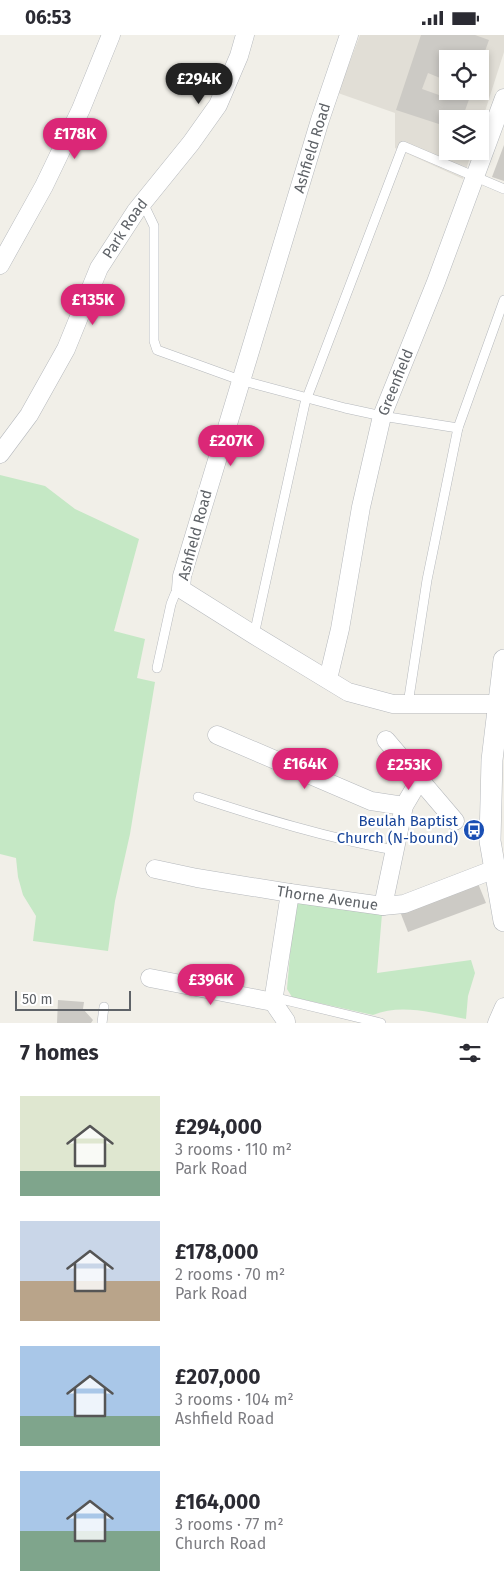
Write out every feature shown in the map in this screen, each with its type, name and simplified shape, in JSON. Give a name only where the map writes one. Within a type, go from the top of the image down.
[{"type":"street","points":[[0,265],[44,186],[81,109],[112,35]]},
{"type":"street","name":"Park Road","points":[[0,454],[29,415],[66,349],[99,269],[136,211],[192,143],[218,105],[239,56],[245,35]]},
{"type":"street","name":"Ashfield Road","points":[[349,35],[320,121],[240,381],[182,576],[182,589],[348,692],[393,704],[498,704]]},
{"type":"street","name":"Greenfield","points":[[328,679],[340,629],[360,507],[382,416],[436,282],[504,98]]},
{"type":"street","points":[[504,660],[492,761],[490,841],[504,921]]},
{"type":"street","points":[[217,735],[371,801],[404,806]]},
{"type":"street","points":[[386,740],[455,821]]},
{"type":"street","points":[[383,906],[404,806],[420,779]]},
{"type":"street","name":"Thorne Avenue","points":[[155,869],[197,878],[383,906],[404,904],[495,869]]},
{"type":"street","points":[[286,1023],[273,1000],[290,893]]},
{"type":"street","points":[[150,978],[273,1000]]},
{"type":"street","points":[[497,1023],[504,1007]]},
{"type":"lane","points":[[254,635],[307,398],[404,146],[504,189]]},
{"type":"lane","points":[[143,203],[154,226],[154,341],[157,350],[240,381],[382,416],[458,427]]},
{"type":"lane","points":[[408,704],[427,580],[458,427],[504,301]]},
{"type":"lane","points":[[157,668],[171,604],[175,594],[182,589]]},
{"type":"lane","points":[[198,797],[275,822],[360,844],[394,850]]},
{"type":"lane","points":[[273,1000],[381,1023]]},
{"type":"lane","points":[[102,1023],[104,1007]]},
{"type":"shaded area","points":[[360,35],[504,35],[504,52],[489,99],[489,50],[439,50],[439,100],[489,100],[485,110],[439,110],[439,160],[469,160],[463,179],[395,148],[395,113],[338,93]]},
{"type":"green space","points":[[0,475],[45,486],[75,509],[139,539],[114,631],[145,639],[137,678],[155,682],[130,834],[115,901],[108,951],[33,941],[36,916],[23,895],[18,877],[16,858],[0,854]]},
{"type":"green space","points":[[296,901],[382,914],[377,973],[471,960],[475,973],[468,996],[466,1019],[431,1012],[407,1010],[396,1010],[373,1015],[292,997],[287,989]]},
{"type":"building","points":[[421,35],[475,35],[489,40],[485,50],[439,50],[439,78],[428,73],[422,89],[439,95],[439,100],[469,100],[465,110],[439,110],[439,124],[396,110]]},
{"type":"building","points":[[504,145],[504,181],[492,177]]},
{"type":"building","points":[[477,881],[486,903],[408,932],[399,909]]},
{"type":"building","points":[[58,1000],[84,1002],[83,1009],[93,1020],[91,1023],[57,1023]]},
{"type":"place","name":"Beulah Baptist Church (N-bound)","points":[[474,830]]}]
